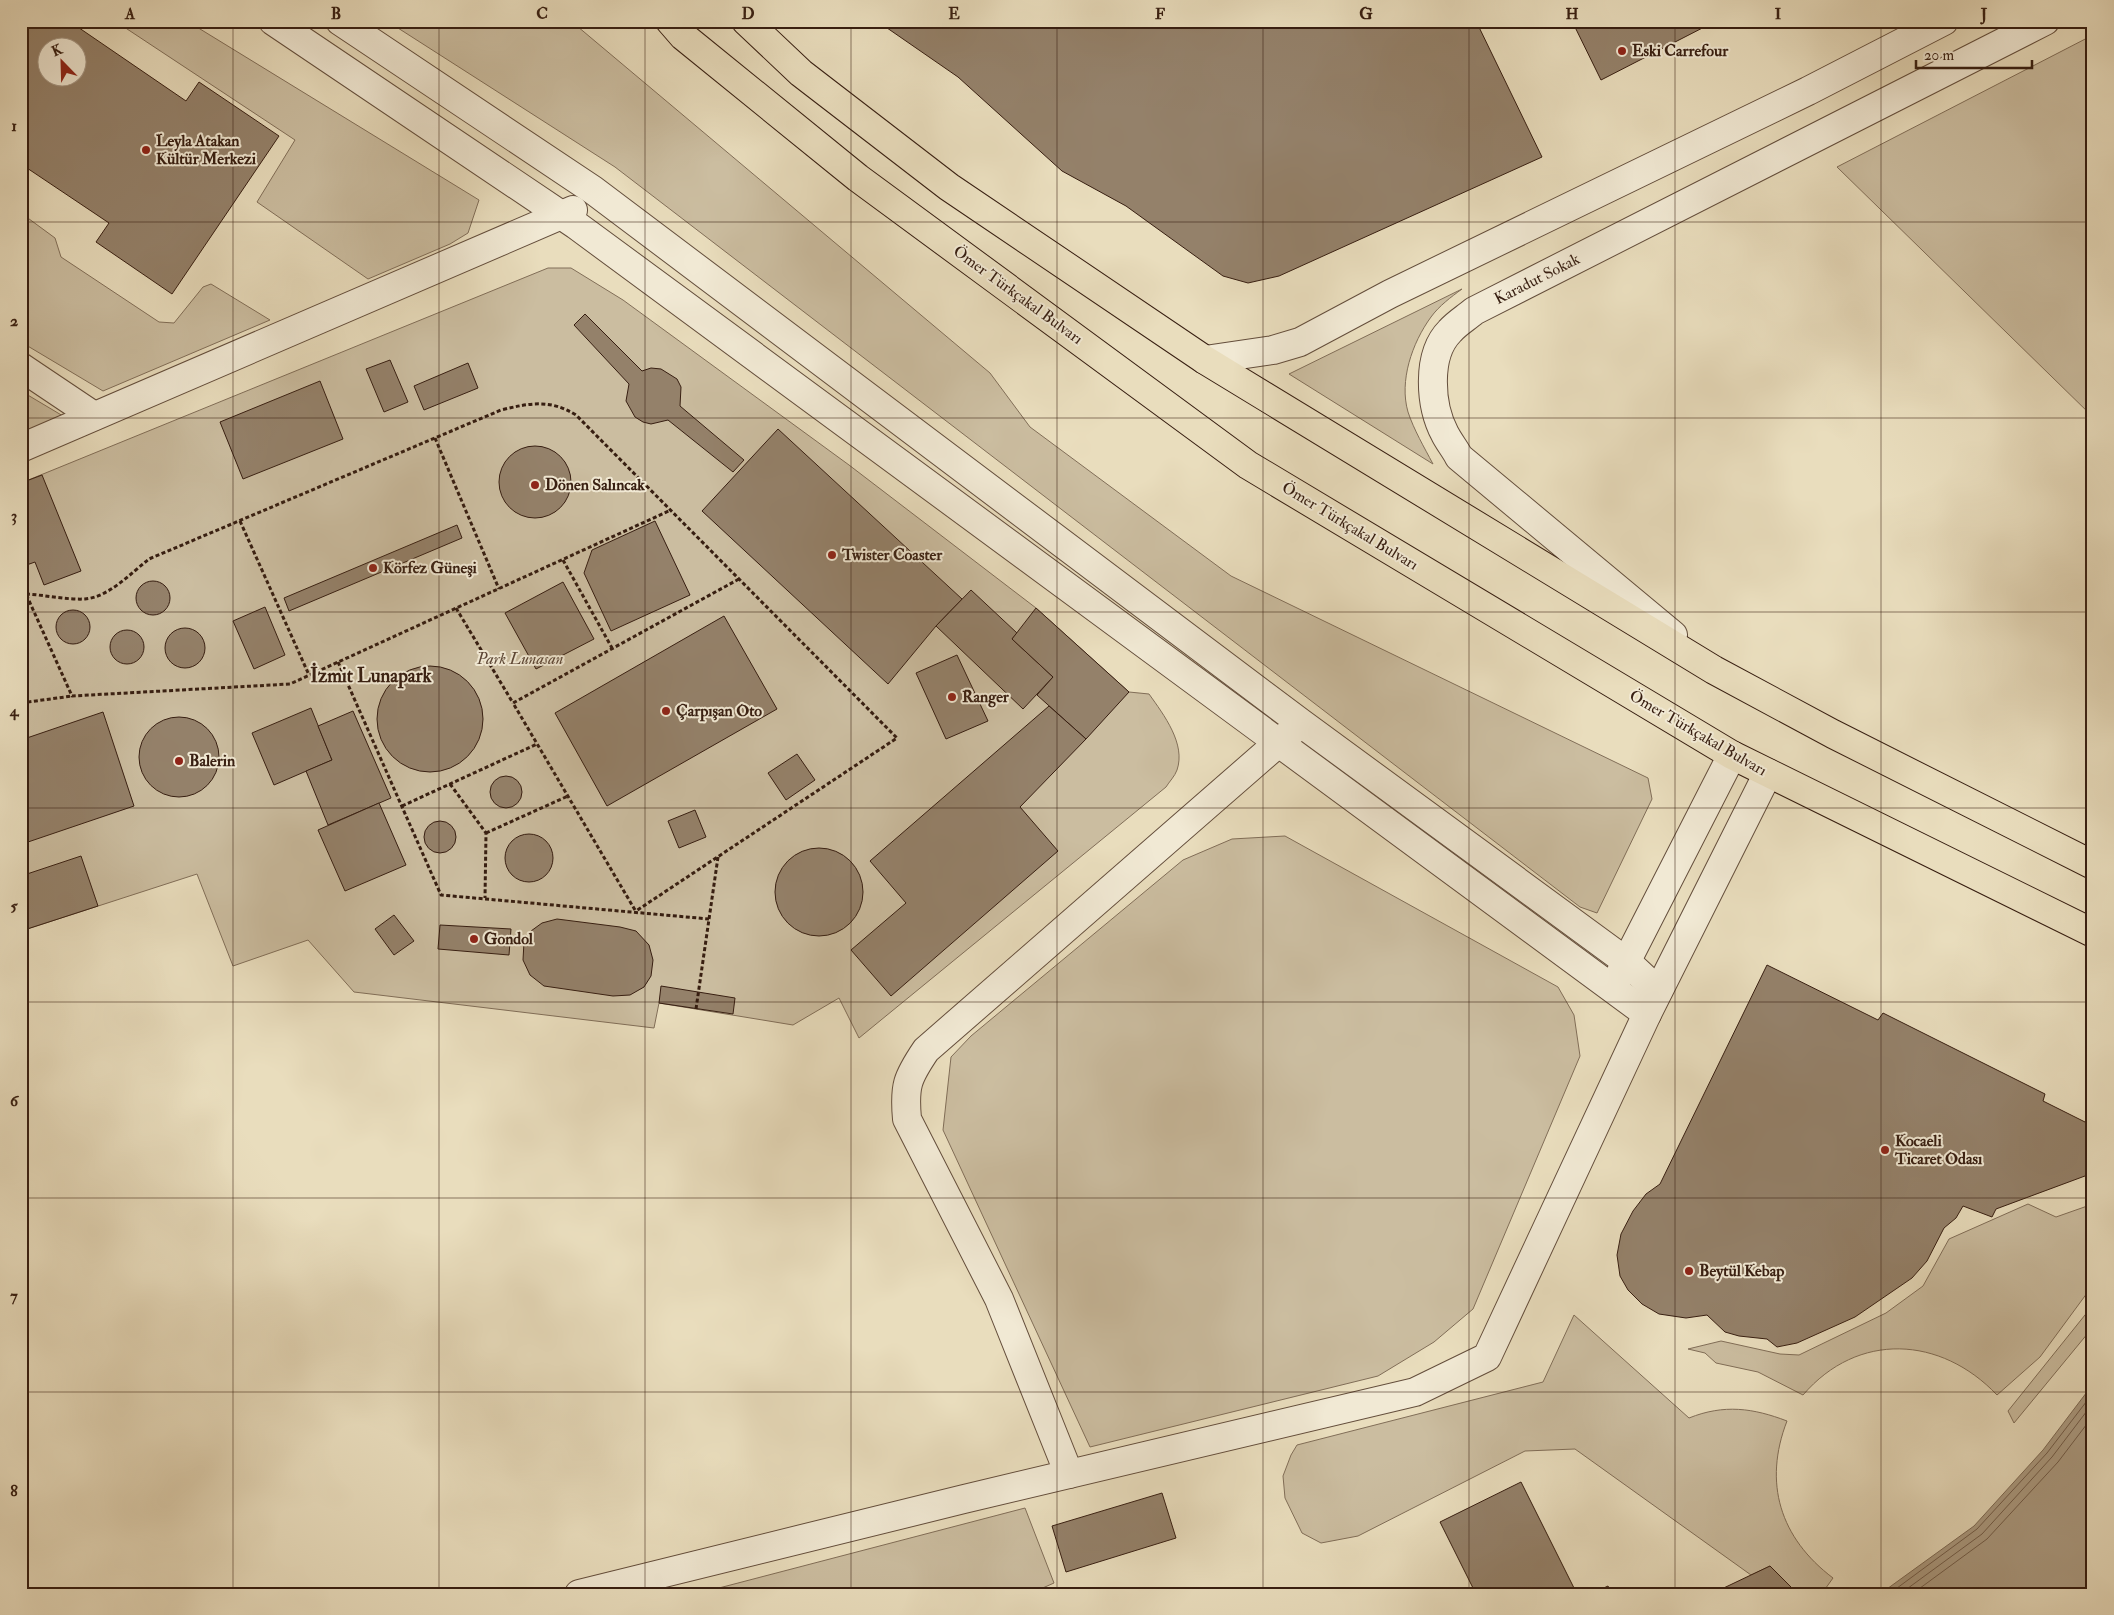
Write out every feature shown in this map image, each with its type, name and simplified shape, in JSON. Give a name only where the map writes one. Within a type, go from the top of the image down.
[{"type":"main road","points":[[746,21],[801,73],[949,187],[1205,360],[1714,670],[1833,734],[2093,865]]},
{"type":"main road","name":"Ömer Türkçakal Bulvarı","points":[[672,26],[858,178],[1248,465],[1732,755],[2093,933]]},
{"type":"street","points":[[273,21],[560,216],[1613,989],[1652,1002]]},
{"type":"street","points":[[340,21],[602,197],[1301,723],[1627,962],[1652,1002]]},
{"type":"street","points":[[1205,360],[1273,350],[1300,342],[1390,294],[1799,96],[1944,21]]},
{"type":"street","name":"Karadut Sokak","points":[[1714,670],[1459,457],[1444,432],[1435,404],[1433,377],[1438,353],[1449,332],[1474,311],[2046,21]]},
{"type":"street","points":[[21,448],[602,197]]},
{"type":"street","points":[[21,367],[94,416]]},
{"type":"street","points":[[1069,1474],[1000,1299],[907,1119],[905,1094],[911,1072],[926,1050],[1301,723]]},
{"type":"street","points":[[1633,1044],[1613,989],[1732,755]]},
{"type":"street","points":[[579,1594],[1069,1474],[1415,1392],[1487,1358],[1652,1002],[1768,773]]},
{"type":"path","points":[[21,596],[26,594],[86,599],[98,596],[148,559],[501,410],[525,404],[562,406],[576,415],[897,738],[636,911]]},
{"type":"path","points":[[435,438],[500,589]]},
{"type":"path","points":[[21,703],[72,696],[290,684],[671,510]]},
{"type":"path","points":[[240,521],[309,675]]},
{"type":"path","points":[[563,560],[612,648]]},
{"type":"path","points":[[513,703],[739,579]]},
{"type":"path","points":[[26,594],[72,696]]},
{"type":"path","points":[[456,608],[636,911]]},
{"type":"path","points":[[338,662],[441,895],[709,919]]},
{"type":"path","points":[[402,806],[537,744]]},
{"type":"path","points":[[450,784],[486,833],[485,898]]},
{"type":"path","points":[[486,833],[568,796]]},
{"type":"path","points":[[696,1009],[718,857]]},
{"type":"green space","points":[[115,21],[187,21],[479,200],[468,233],[450,244],[368,279],[257,202],[295,140]]},
{"type":"green space","points":[[387,21],[571,21],[990,373],[1030,427],[1231,576],[1648,778],[1652,799],[1597,913],[1580,907],[615,167]]},
{"type":"green space","points":[[2093,35],[2093,417],[1837,167]]},
{"type":"green space","points":[[21,213],[55,238],[61,257],[159,322],[174,323],[203,287],[211,284],[270,320],[103,391],[21,342]]},
{"type":"green space","name":"Park Lunasan","points":[[548,268],[571,268],[623,300],[849,465],[1036,608],[1129,692],[1149,694],[1167,720],[1179,750],[1177,770],[1166,787],[859,1038],[839,998],[793,1025],[659,1003],[654,1028],[354,992],[308,940],[233,966],[197,874],[21,931],[21,483]]},
{"type":"green space","points":[[1462,289],[1438,309],[1424,327],[1413,350],[1406,375],[1405,388],[1408,412],[1433,464],[1289,374]]},
{"type":"green space","points":[[21,391],[63,416],[21,433],[21,418],[25,416],[21,414]]},
{"type":"green space","points":[[1285,836],[1558,987],[1574,1015],[1580,1056],[1473,1309],[1434,1342],[1378,1376],[1090,1447],[943,1130],[951,1057],[971,1036],[1183,860],[1232,839]]},
{"type":"green space","points":[[2028,1204],[2056,1217],[2093,1204],[2093,1285],[2040,1357],[1997,1395],[1975,1375],[1951,1361],[1926,1352],[1900,1349],[1874,1351],[1849,1360],[1825,1374],[1803,1395],[1758,1372],[1716,1363],[1705,1353],[1688,1349],[1721,1341],[1780,1354],[1799,1355],[1886,1313],[1923,1286],[1949,1239]]},
{"type":"green space","points":[[2093,1305],[2093,1327],[2014,1423],[2008,1411]]},
{"type":"green space","points":[[1574,1315],[1689,1418],[1714,1411],[1738,1409],[1762,1413],[1787,1421],[1780,1444],[1777,1466],[1777,1487],[1781,1508],[1789,1527],[1800,1545],[1833,1578],[1823,1592],[1798,1594],[1770,1566],[1751,1575],[1575,1449],[1525,1451],[1358,1536],[1321,1543],[1302,1533],[1285,1498],[1283,1476],[1297,1445],[1543,1382]]},
{"type":"green space","points":[[1025,1508],[1054,1583],[1029,1594],[696,1594]]},
{"type":"water","points":[[2093,1384],[2093,1594],[1880,1594],[1974,1526],[2043,1450]]},
{"type":"building","name":"Leyla Atakan Kültür Merkezi","points":[[21,21],[69,21],[186,101],[199,82],[279,136],[172,294],[96,242],[109,223],[21,164]]},
{"type":"building","points":[[877,21],[1476,21],[1542,157],[1279,276],[1248,283],[1223,276],[1126,206],[1062,171],[958,77]]},
{"type":"building","name":"Eski Carrefour","points":[[1572,21],[1716,21],[1601,80]]},
{"type":"building","points":[[585,314],[642,371],[651,368],[661,369],[677,379],[681,387],[680,406],[744,460],[733,472],[668,420],[651,424],[635,417],[626,401],[629,384],[574,325]]},
{"type":"building","points":[[390,360],[408,402],[384,412],[366,369]]},
{"type":"building","points":[[468,363],[478,388],[424,410],[414,386]]},
{"type":"building","points":[[320,381],[343,439],[243,479],[220,422]]},
{"type":"building","name":"Twister Coaster","points":[[778,429],[962,599],[936,626],[888,684],[702,511]]},
{"type":"building","name":"Dönen Salıncak","points":[[542,446],[561,456],[569,468],[571,482],[569,496],[561,508],[549,516],[528,518],[509,508],[501,496],[499,475],[509,456],[521,448]]},
{"type":"building","points":[[42,475],[81,571],[44,585],[35,562],[21,567],[21,483]]},
{"type":"building","points":[[655,521],[690,595],[611,631],[584,573],[592,550]]},
{"type":"building","name":"Körfez Güneşi","points":[[457,525],[462,538],[289,611],[284,598]]},
{"type":"building","points":[[153,581],[160,582],[165,586],[169,591],[169,605],[165,610],[160,614],[153,615],[146,614],[141,610],[137,605],[136,598],[137,591],[141,586],[146,582]]},
{"type":"building","points":[[563,582],[594,639],[536,669],[505,613]]},
{"type":"building","points":[[971,590],[1017,633],[1012,639],[1053,677],[1023,709],[936,626]]},
{"type":"building","points":[[265,607],[285,655],[254,669],[233,621]]},
{"type":"building","points":[[1036,608],[1129,692],[1086,739],[1037,695],[1053,677],[1012,639]]},
{"type":"building","points":[[73,610],[80,611],[85,615],[89,620],[89,634],[85,639],[80,643],[73,644],[66,643],[61,639],[57,634],[56,627],[57,620],[61,615],[66,611]]},
{"type":"building","name":"Çarpışan Oto","points":[[724,616],[777,709],[607,806],[555,713]]},
{"type":"building","points":[[189,628],[196,631],[202,637],[205,648],[204,656],[196,665],[189,668],[181,668],[174,665],[166,656],[165,644],[168,637],[177,629]]},
{"type":"building","points":[[127,630],[134,631],[139,635],[143,640],[143,654],[139,659],[134,663],[127,664],[120,663],[115,659],[111,654],[110,647],[111,640],[115,635],[120,631]]},
{"type":"building","name":"Ranger","points":[[957,655],[988,721],[946,739],[916,673]]},
{"type":"building","points":[[430,666],[450,670],[468,681],[479,699],[483,719],[479,739],[468,757],[450,768],[430,772],[410,768],[392,757],[381,739],[377,719],[381,699],[392,681],[410,670]]},
{"type":"building","points":[[1049,706],[1086,739],[1020,807],[1058,851],[891,996],[851,950],[906,903],[870,861]]},
{"type":"building","points":[[311,708],[332,760],[274,785],[252,733]]},
{"type":"building","points":[[353,711],[391,798],[328,825],[306,771],[332,760],[318,726]]},
{"type":"building","points":[[103,712],[134,806],[28,842],[21,823],[21,740]]},
{"type":"building","name":"Balerin","points":[[179,717],[194,720],[207,729],[216,742],[219,757],[216,772],[207,785],[194,794],[179,797],[164,794],[151,785],[142,772],[139,757],[142,742],[151,729],[164,720]]},
{"type":"building","points":[[797,754],[815,780],[786,800],[768,773]]},
{"type":"building","points":[[506,776],[518,780],[522,792],[518,804],[506,808],[494,804],[490,792],[494,780]]},
{"type":"building","points":[[379,803],[406,865],[345,891],[318,830]]},
{"type":"building","points":[[695,810],[706,837],[679,848],[668,821]]},
{"type":"building","points":[[440,821],[446,822],[451,826],[455,831],[455,843],[451,848],[446,852],[440,853],[434,852],[429,848],[425,843],[424,837],[425,831],[429,826],[434,822]]},
{"type":"building","points":[[524,834],[534,834],[546,841],[553,853],[553,863],[546,875],[534,882],[524,882],[516,878],[509,871],[505,863],[505,853],[509,845],[516,838]]},
{"type":"building","points":[[819,848],[836,851],[850,861],[860,875],[863,892],[860,909],[850,923],[836,933],[819,936],[802,933],[788,923],[778,909],[775,892],[778,875],[788,861],[802,851]]},
{"type":"building","points":[[81,856],[98,906],[21,931],[21,876]]},
{"type":"building","points":[[394,915],[414,941],[394,955],[375,929]]},
{"type":"building","points":[[557,919],[620,927],[636,931],[649,945],[653,960],[651,976],[644,987],[630,995],[613,996],[544,986],[530,975],[523,960],[524,942],[531,931],[542,923]]},
{"type":"building","name":"Gondol","points":[[440,925],[511,929],[509,955],[438,949]]},
{"type":"building","name":"Kocaeli Ticaret Odası","points":[[1767,965],[1878,1020],[1883,1013],[2045,1094],[2043,1101],[2093,1126],[2093,1173],[1996,1209],[1992,1217],[1963,1206],[1956,1218],[1944,1228],[1927,1261],[1912,1278],[1855,1317],[1797,1343],[1777,1347],[1767,1339],[1739,1336],[1725,1332],[1707,1315],[1686,1318],[1659,1314],[1642,1304],[1628,1290],[1620,1276],[1617,1255],[1621,1234],[1633,1211],[1646,1194],[1660,1184]]},
{"type":"building","points":[[661,986],[735,998],[733,1014],[659,1003]]},
{"type":"building","points":[[1521,1482],[1577,1594],[1476,1594],[1440,1522]]},
{"type":"building","points":[[1162,1493],[1176,1538],[1066,1572],[1052,1526]]},
{"type":"building","points":[[1770,1566],[1798,1594],[1711,1594],[1751,1575]]},
{"type":"building","points":[[1608,1586],[1612,1594],[1591,1594]]},
{"type":"place","name":"Eski Carrefour","points":[[1622,51]]},
{"type":"place","name":"Leyla Atakan Kültür Merkezi","points":[[146,150]]},
{"type":"place","name":"Dönen Salıncak","points":[[535,485]]},
{"type":"place","name":"Twister Coaster","points":[[832,555]]},
{"type":"place","name":"Körfez Güneşi","points":[[373,568]]},
{"type":"place","name":"Ranger","points":[[952,697]]},
{"type":"place","name":"Çarpışan Oto","points":[[666,711]]},
{"type":"place","name":"Balerin","points":[[179,761]]},
{"type":"place","name":"Gondol","points":[[474,939]]},
{"type":"place","name":"Kocaeli Ticaret Odası","points":[[1885,1150]]},
{"type":"place","name":"Beytül Kebap","points":[[1689,1271]]},
{"type":"district","name":"İzmit Lunapark","points":[[371,676]]}]
